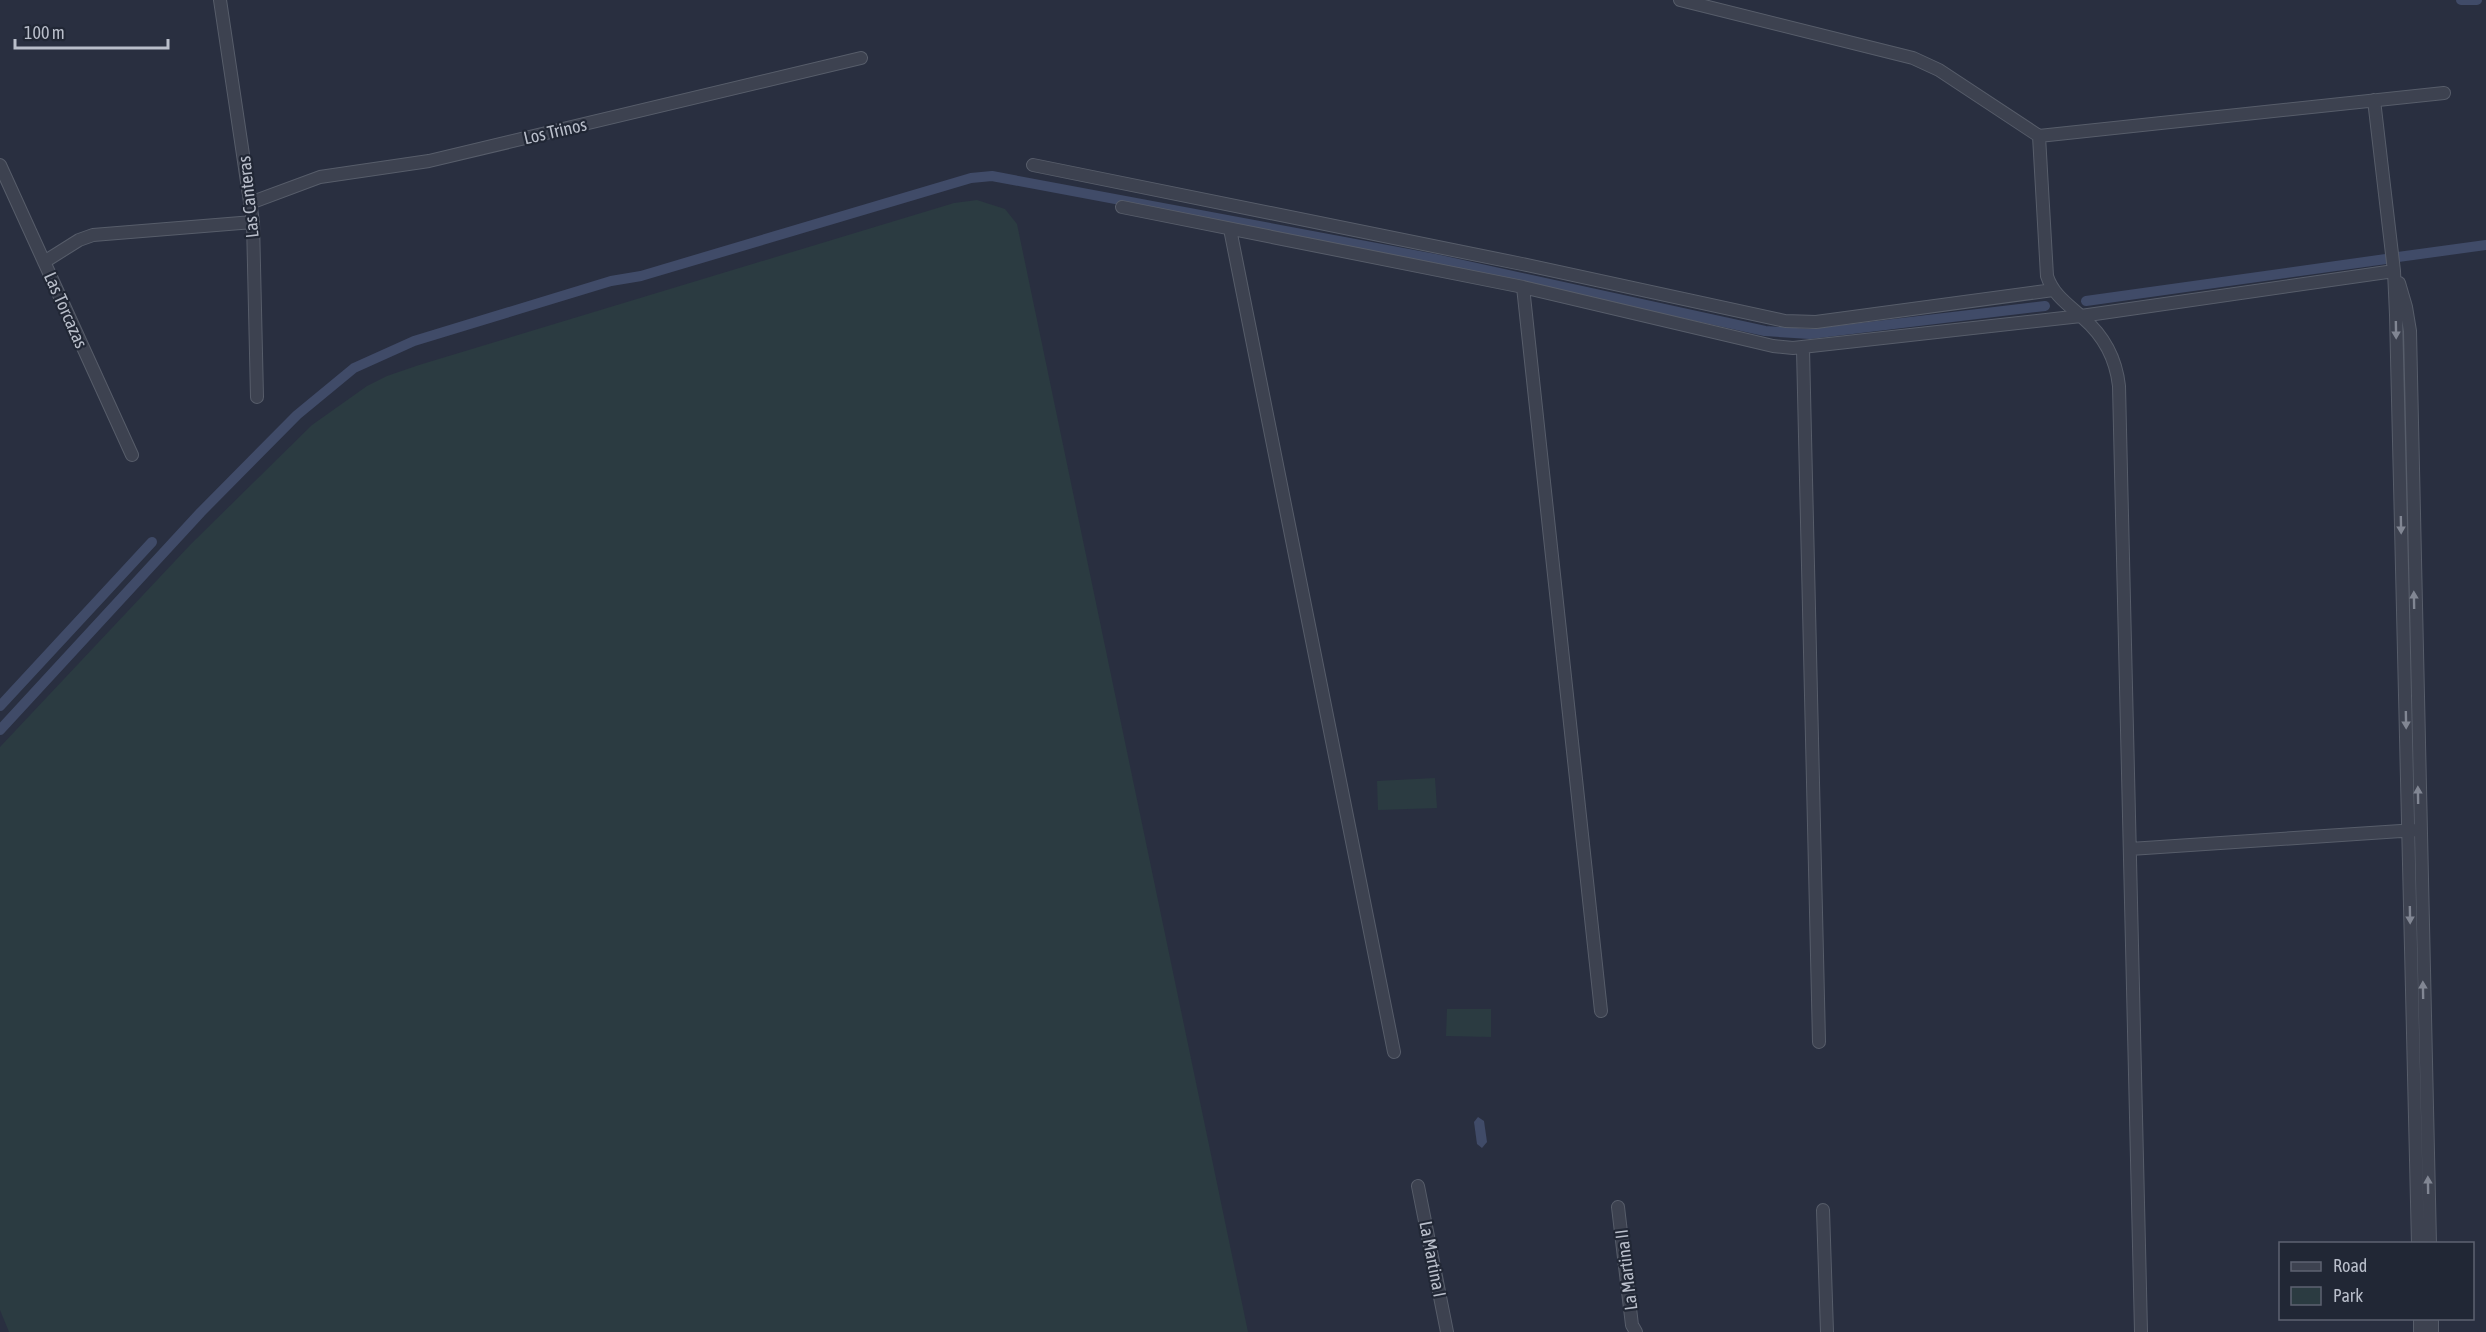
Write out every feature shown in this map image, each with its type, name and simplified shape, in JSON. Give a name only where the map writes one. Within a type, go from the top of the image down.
[{"type":"street","name":"Las Canteras","points":[[220,0],[253,222],[257,396]]},
{"type":"street","points":[[1680,0],[1913,58],[1939,70],[2039,136],[2445,93]]},
{"type":"street","name":"Los Trinos","points":[[250,203],[320,177],[429,161],[861,58]]},
{"type":"street","points":[[2374,100],[2394,271],[2406,307],[2410,331],[2418,1242]]},
{"type":"street","points":[[2039,136],[2046,270],[2053,290],[2081,316],[2108,348],[2115,364],[2119,386],[2141,1332]]},
{"type":"street","name":"Las Torcazas","points":[[0,165],[132,455]]},
{"type":"street","points":[[1034,165],[1522,264],[1785,321],[1816,322],[2053,290]]},
{"type":"street","points":[[1122,207],[1523,287],[1773,346],[1803,349],[2081,316],[2394,271]]},
{"type":"street","points":[[44,262],[79,240],[93,235],[253,222]]},
{"type":"street","points":[[1230,229],[1394,1052]]},
{"type":"street","points":[[1523,287],[1601,1011]]},
{"type":"street","points":[[1803,349],[1820,1042]]},
{"type":"street","points":[[2130,849],[2414,830]]},
{"type":"street","points":[[2414,830],[2430,1242]]},
{"type":"street","name":"La Martina I","points":[[1419,1186],[1447,1332]]},
{"type":"street","name":"La Martina II","points":[[1618,1207],[1632,1325],[1636,1332]]},
{"type":"street","points":[[1823,1210],[1827,1332]]},
{"type":"green space","points":[[977,200],[1005,209],[1017,224],[1248,1332],[9,1332],[0,1310],[0,747],[191,544],[312,425],[367,386],[419,365],[954,203]]},
{"type":"green space","points":[[1435,778],[1437,808],[1378,810],[1377,781]]},
{"type":"green space","points":[[1447,1009],[1491,1009],[1491,1037],[1446,1036]]},
{"type":"water","points":[[1478,1117],[1484,1121],[1487,1142],[1482,1148],[1477,1144],[1474,1122]]},
{"type":"waterway","points":[[2461,0],[2477,0]]},
{"type":"waterway","points":[[0,730],[201,512],[297,415],[354,368],[414,341],[611,281],[641,276],[971,178],[992,176],[1435,259],[1765,331],[1810,334],[2045,306]]},
{"type":"waterway","points":[[2398,257],[2486,245]]},
{"type":"waterway","points":[[2086,301],[2386,259]]},
{"type":"waterway","points":[[0,706],[152,542]]}]
